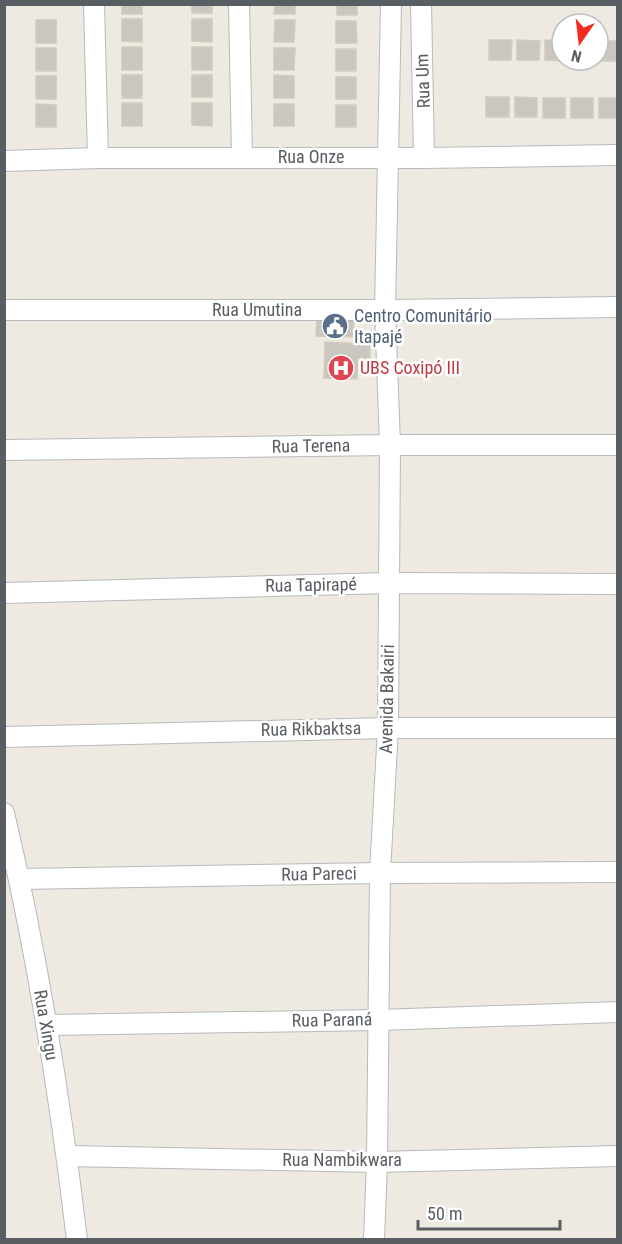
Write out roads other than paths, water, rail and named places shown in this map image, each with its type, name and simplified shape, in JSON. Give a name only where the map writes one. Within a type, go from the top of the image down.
[{"type":"street","points":[[94,4],[98,158]]},
{"type":"street","points":[[239,4],[242,157]]},
{"type":"street","name":"Rua Um","points":[[388,158],[391,4]]},
{"type":"street","name":"Rua Um","points":[[421,4],[424,158]]},
{"type":"street","name":"Rua Onze","points":[[4,162],[98,158],[424,158],[618,155]]},
{"type":"street","name":"Avenida Bakairi","points":[[374,1239],[380,873],[388,728],[390,445],[385,310],[388,158]]},
{"type":"street","name":"Rua Umutina","points":[[4,310],[618,308]]},
{"type":"street","name":"Rua Terena","points":[[4,450],[390,445],[618,445]]},
{"type":"street","name":"Rua Tapirapé","points":[[4,593],[389,583],[618,584]]},
{"type":"street","name":"Rua Rikbaktsa","points":[[4,737],[388,728],[618,728]]},
{"type":"street","name":"Rua Xingu","points":[[4,813],[20,879],[46,1025],[67,1156],[77,1239]]},
{"type":"street","name":"Rua Pareci","points":[[20,879],[618,872]]},
{"type":"street","name":"Rua Paraná","points":[[46,1025],[379,1020],[618,1012]]},
{"type":"street","name":"Rua Nambikwara","points":[[67,1156],[377,1162],[618,1156]]},
{"type":"place","name":"Centro Comunitário Itapajé","points":[[335,326]]},
{"type":"place","name":"UBS Coxipó III","points":[[341,368]]}]
